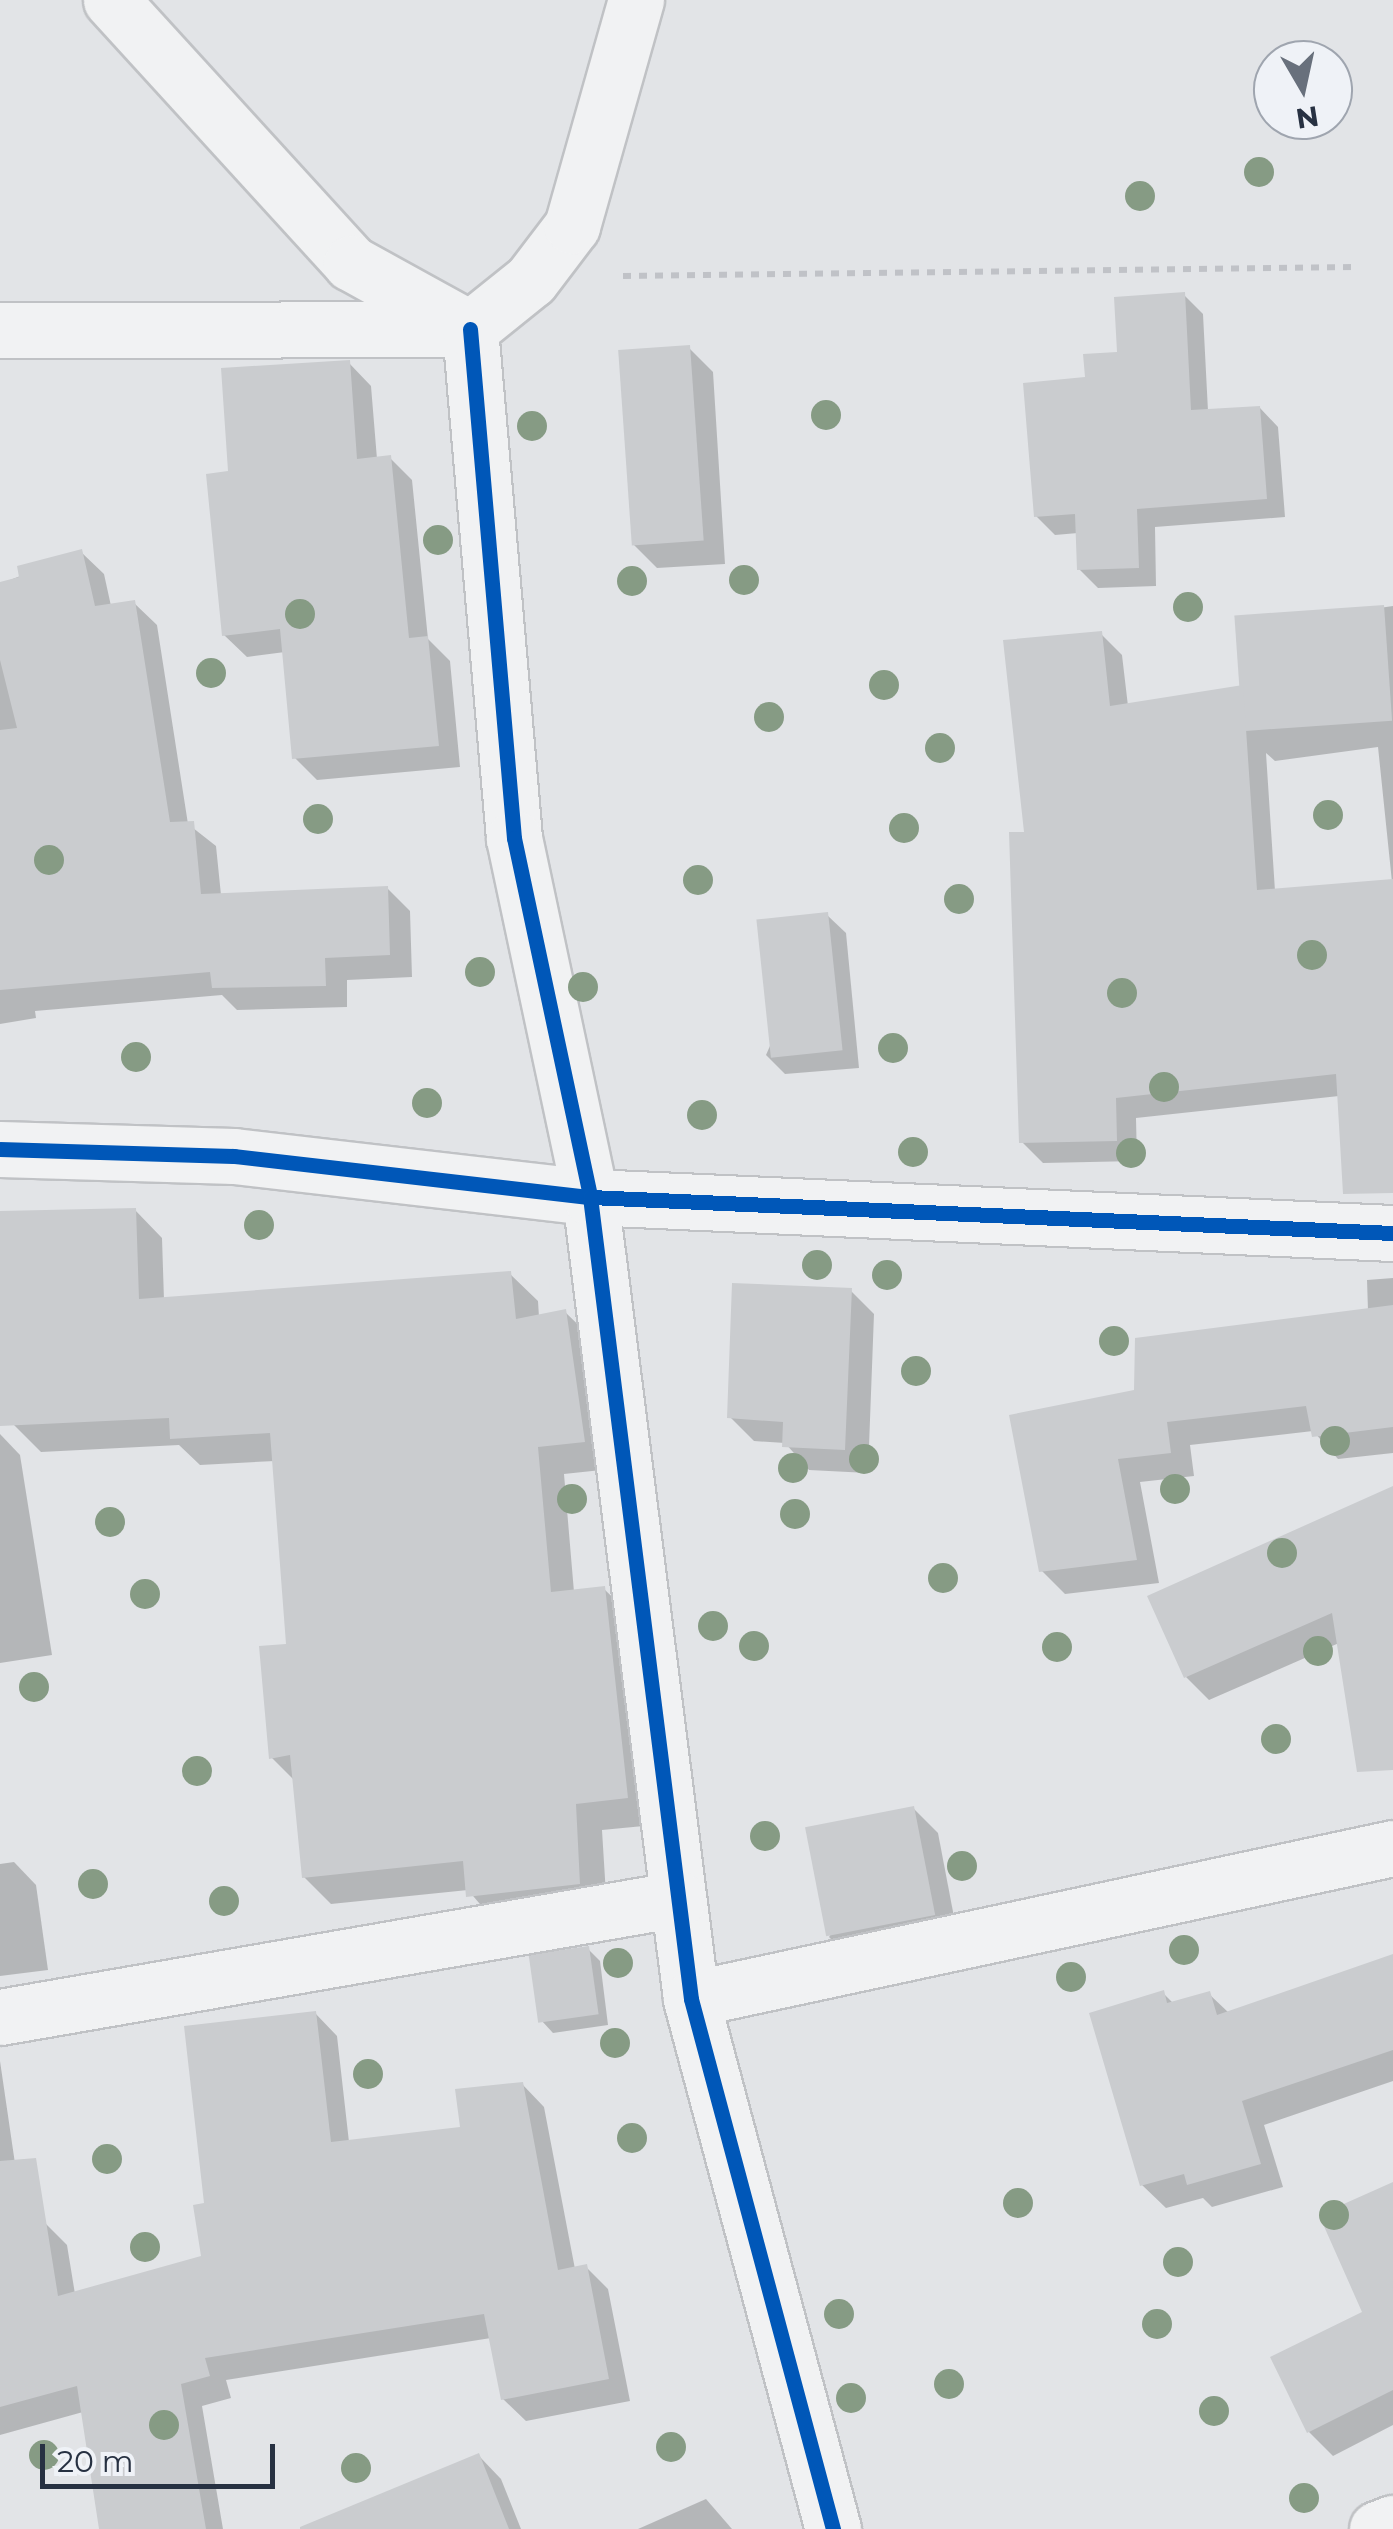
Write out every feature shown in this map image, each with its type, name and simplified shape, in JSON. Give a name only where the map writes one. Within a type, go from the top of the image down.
[{"type":"street","points":[[110,0],[351,262],[470,328]]},
{"type":"street","points":[[0,330],[470,328],[532,280],[572,226],[636,0]]},
{"type":"street","points":[[470,328],[514,838],[590,1196],[691,1999],[833,2529]]},
{"type":"street","points":[[0,1149],[234,1156],[590,1196],[1393,1232]]},
{"type":"street","points":[[691,1999],[1393,1848]]},
{"type":"street","points":[[0,2017],[678,1899]]},
{"type":"street","points":[[1377,2529],[1393,2523]]},
{"type":"path","points":[[532,280],[1355,266]]},
{"type":"building","points":[[1185,292],[1191,410],[1260,406],[1267,499],[1137,509],[1139,568],[1077,570],[1075,514],[1034,517],[1023,383],[1085,377],[1083,354],[1117,352],[1114,297]]},
{"type":"building","points":[[690,345],[704,541],[632,546],[618,350]]},
{"type":"building","points":[[350,360],[357,459],[391,455],[409,638],[428,636],[439,746],[292,759],[280,629],[222,636],[206,474],[228,471],[221,368]]},
{"type":"building","points":[[82,549],[95,606],[135,600],[170,822],[194,821],[201,894],[388,886],[390,955],[325,958],[326,986],[212,988],[210,972],[0,990],[0,730],[17,728],[0,660],[0,582],[19,577],[17,566]]},
{"type":"building","points":[[1384,605],[1392,721],[1242,731],[1234,615]]},
{"type":"building","points":[[1102,631],[1110,706],[1243,685],[1257,890],[1393,879],[1393,1193],[1343,1194],[1336,1074],[1116,1098],[1117,1141],[1019,1143],[1009,832],[1024,832],[1003,640]]},
{"type":"building","points":[[828,912],[843,1050],[771,1058],[756,920]]},
{"type":"building","points":[[136,1208],[139,1299],[511,1271],[516,1319],[566,1309],[585,1442],[538,1447],[551,1592],[605,1586],[628,1798],[576,1804],[580,1884],[466,1897],[463,1861],[302,1878],[290,1755],[269,1759],[259,1646],[286,1644],[270,1433],[170,1439],[169,1418],[0,1426],[0,1211]]},
{"type":"building","points":[[732,1283],[852,1288],[845,1450],[782,1447],[783,1422],[727,1418]]},
{"type":"building","points":[[1393,1305],[1393,1427],[1312,1437],[1306,1406],[1167,1422],[1171,1453],[1118,1459],[1137,1560],[1039,1572],[1009,1415],[1134,1390],[1135,1338]]},
{"type":"building","points":[[1393,1486],[1393,1770],[1357,1772],[1332,1613],[1184,1678],[1147,1596]]},
{"type":"building","points":[[914,1806],[935,1915],[826,1936],[805,1827]]},
{"type":"building","points":[[589,1946],[599,2014],[538,2023],[529,1954]]},
{"type":"building","points":[[1393,1954],[1393,2050],[1242,2101],[1261,2164],[1187,2185],[1184,2174],[1140,2186],[1089,2013],[1164,1990],[1167,2003],[1210,1991],[1217,2015]]},
{"type":"building","points":[[316,2011],[331,2142],[460,2127],[455,2089],[523,2082],[558,2270],[587,2264],[609,2379],[501,2400],[484,2314],[205,2358],[210,2376],[181,2384],[206,2529],[99,2529],[77,2386],[0,2407],[0,2161],[36,2158],[58,2296],[201,2256],[193,2205],[204,2203],[184,2026]]},
{"type":"building","points":[[1393,2182],[1393,2390],[1307,2433],[1270,2357],[1362,2312],[1319,2215]]},
{"type":"building","points":[[479,2453],[509,2529],[300,2529],[300,2527]]},
{"type":"cycle path","points":[[470,329],[514,838],[590,1197],[691,1999],[833,2529]]},
{"type":"cycle path","points":[[0,1149],[234,1156],[590,1197],[1393,1233]]}]
